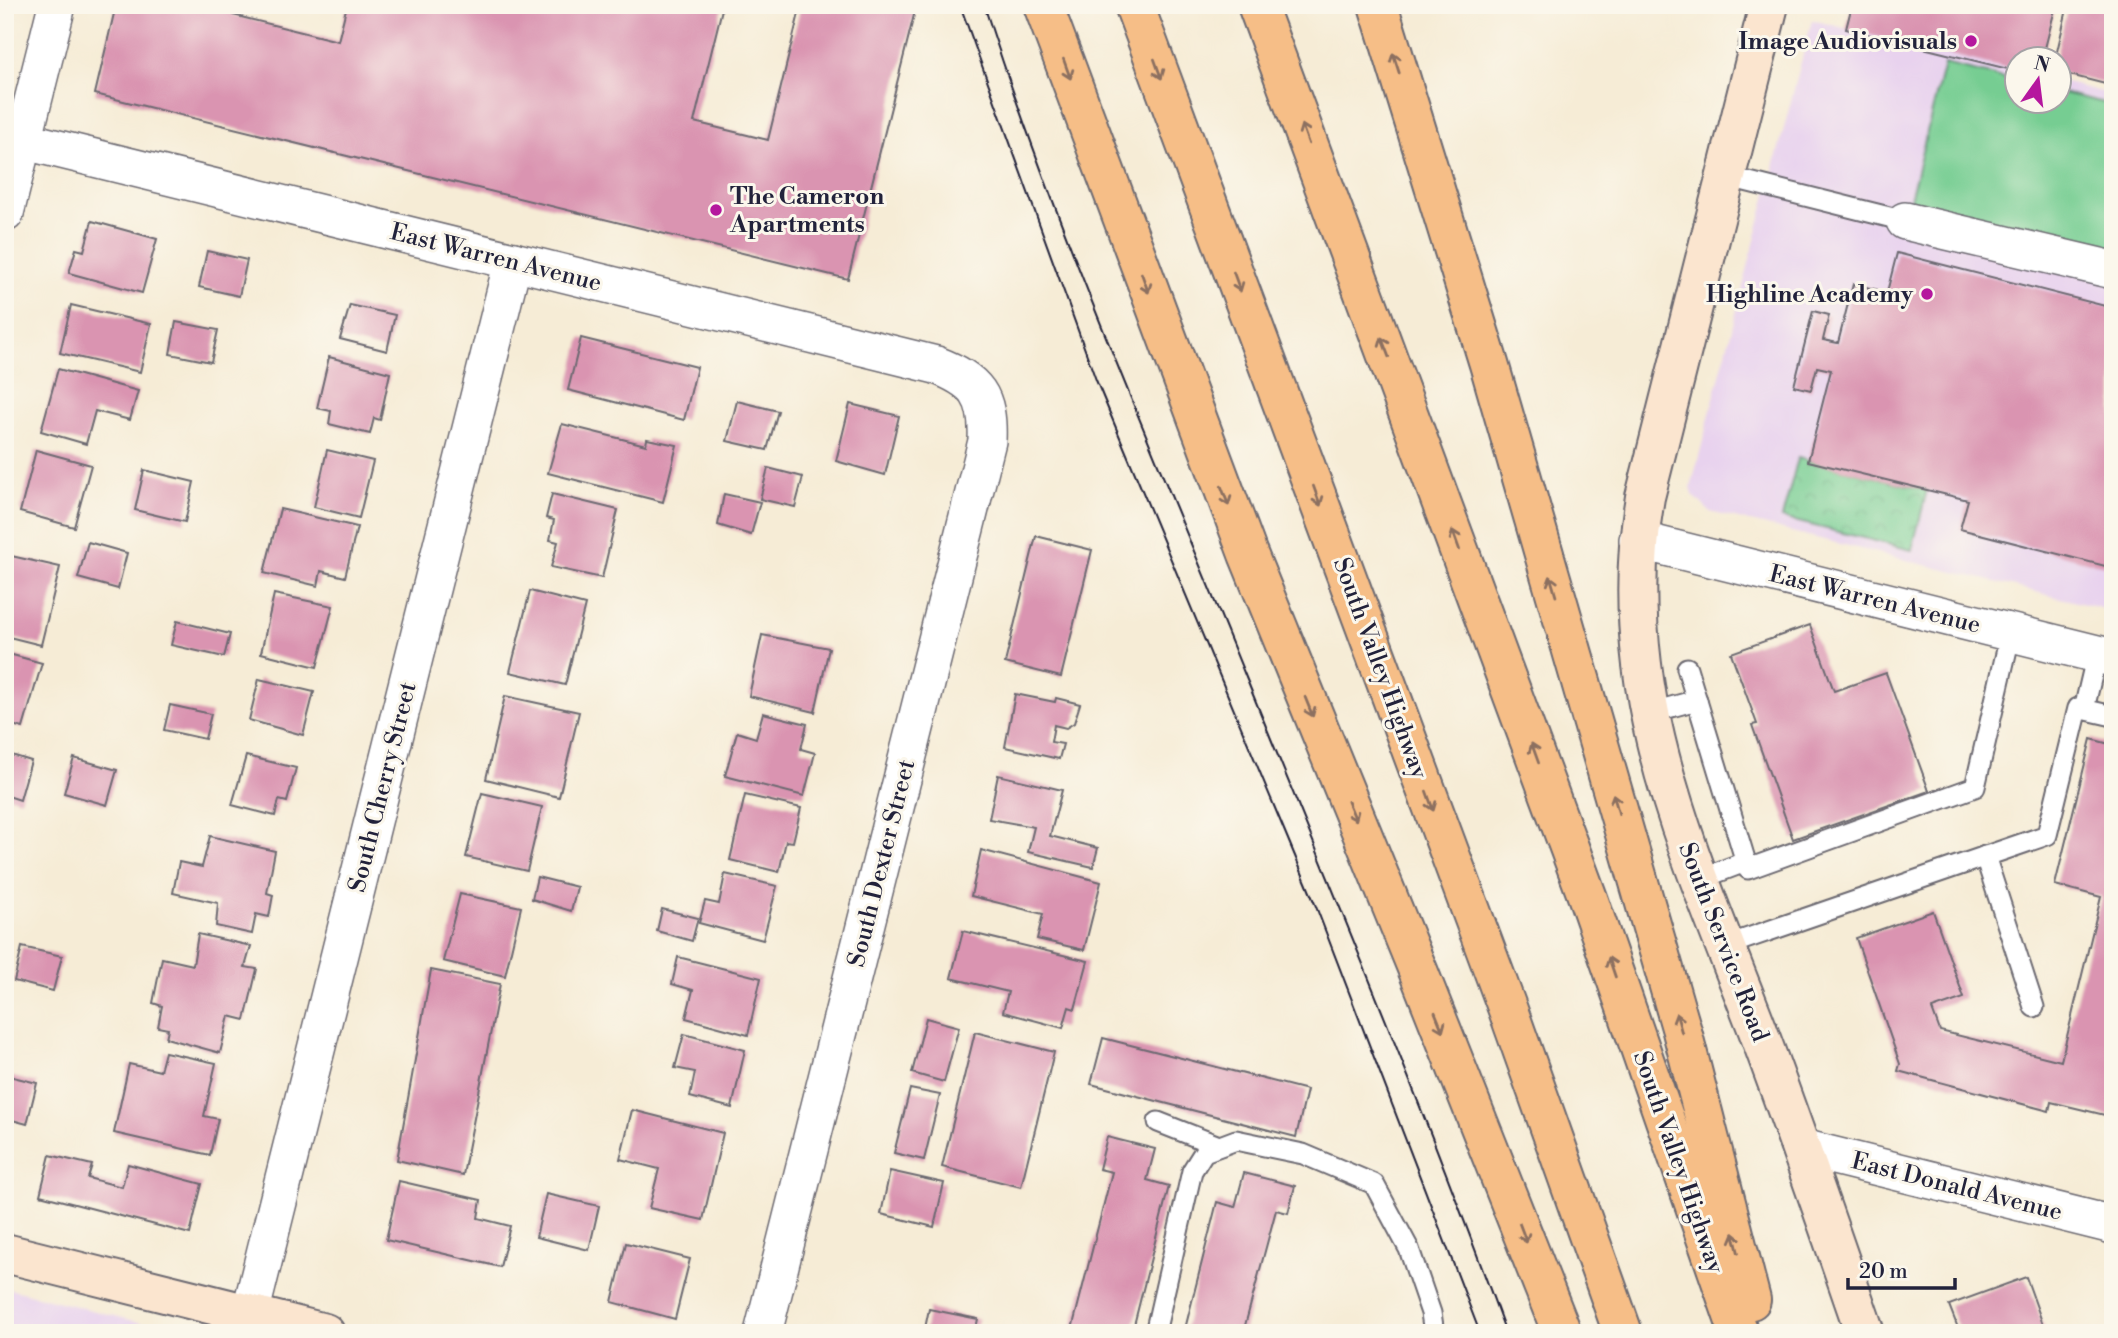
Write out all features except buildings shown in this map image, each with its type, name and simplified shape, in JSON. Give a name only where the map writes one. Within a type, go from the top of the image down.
[{"type":"highway","points":[[1043,5],[1248,554],[1562,1333]]},
{"type":"highway","name":"South Valley Highway","points":[[1134,5],[1508,1010],[1623,1333]]},
{"type":"highway","name":"South Valley Highway","points":[[1258,5],[1589,901],[1738,1333]]},
{"type":"highway","points":[[1378,5],[1489,365],[1678,1017],[1760,1333]]},
{"type":"street","points":[[5,214],[14,139],[57,5]]},
{"type":"street","name":"South Service Road","points":[[1769,5],[1660,430],[1638,540],[1637,632],[1649,713],[1680,826],[1802,1148],[1865,1333]]},
{"type":"street","name":"East Warren Avenue","points":[[14,139],[936,365],[963,376],[979,393]]},
{"type":"street","points":[[1905,221],[2113,271]]},
{"type":"street","name":"South Cherry Street","points":[[248,1323],[513,261]]},
{"type":"street","name":"South Dexter Street","points":[[763,1333],[986,441],[988,416],[979,393]]},
{"type":"street","name":"East Warren Avenue","points":[[1638,540],[2105,656]]},
{"type":"street","name":"East Donald Avenue","points":[[1802,1148],[2113,1225]]},
{"type":"street","points":[[5,1253],[248,1323],[325,1333]]},
{"type":"lane","points":[[1725,176],[1905,221]]},
{"type":"lane","points":[[1687,668],[1748,869],[1975,787],[2011,632]]},
{"type":"lane","points":[[2084,709],[2105,656]]},
{"type":"lane","points":[[1649,713],[1697,700]]},
{"type":"lane","points":[[1725,946],[2047,835],[2078,708],[2113,716]]},
{"type":"lane","points":[[1985,856],[2034,1007]]},
{"type":"lane","points":[[1700,878],[1745,862]]},
{"type":"lane","points":[[1158,1122],[1219,1146]]},
{"type":"lane","points":[[1155,1333],[1192,1171],[1205,1152],[1236,1140],[1303,1154],[1374,1184],[1409,1248],[1431,1313],[1434,1333]]},
{"type":"shaded area","name":"Highline Academy","points":[[1812,20],[2002,68],[2002,116],[2072,116],[2072,84],[2113,95],[2113,611],[1710,512],[1693,495],[1691,487]]},
{"type":"shaded area","points":[[5,1288],[181,1333],[5,1333]]},
{"type":"green space","points":[[1944,64],[2002,78],[2002,116],[2072,116],[2072,95],[2113,105],[2113,252],[1909,203]]},
{"type":"green space","points":[[1798,458],[1927,490],[1912,550],[1782,518]]},
{"type":"tram line","points":[[960,5],[1096,380],[1315,904],[1480,1333]]},
{"type":"tram line","points":[[984,5],[1076,261],[1380,1005],[1506,1333]]},
{"type":"place","name":"Image Audiovisuals","points":[[1971,41]]},
{"type":"place","name":"The Cameron Apartments","points":[[716,210]]},
{"type":"place","name":"Highline Academy","points":[[1927,294]]}]
